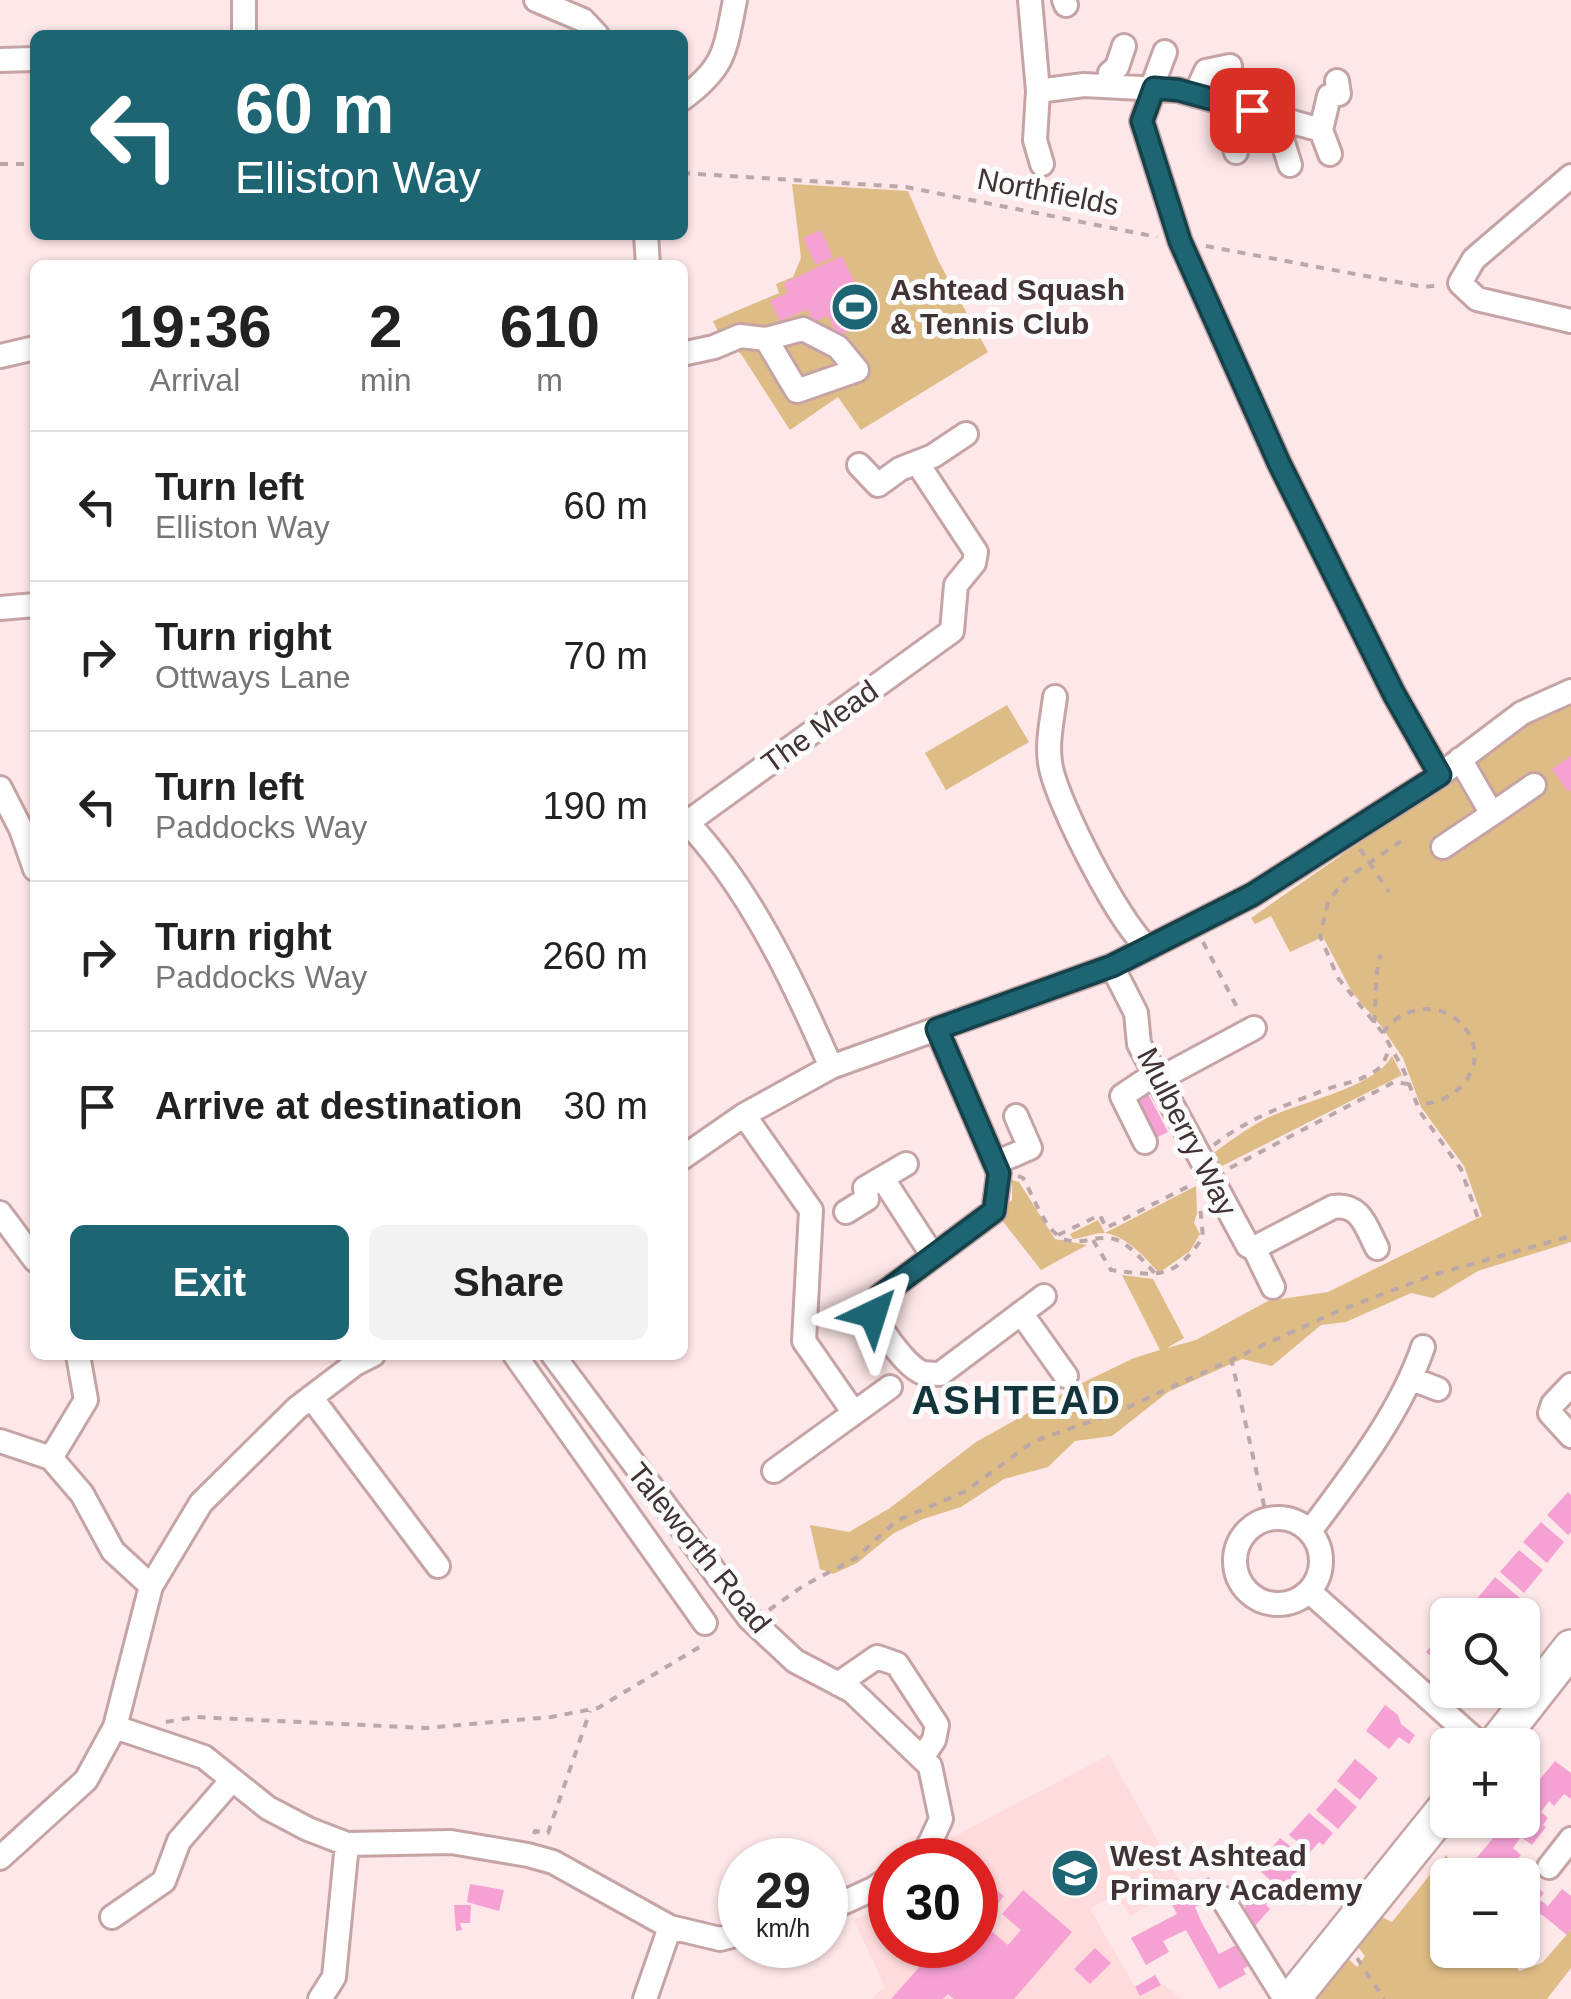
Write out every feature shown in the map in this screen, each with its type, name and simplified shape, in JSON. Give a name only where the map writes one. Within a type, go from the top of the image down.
[{"type":"highway","points":[[1510,1728],[1565,1666]]},
{"type":"highway","points":[[1289,1999],[1430,1828]]},
{"type":"street","points":[[244,0],[244,30]]},
{"type":"street","points":[[536,0],[583,20],[592,30]]},
{"type":"street","points":[[688,95],[708,80],[724,55],[735,0]]},
{"type":"street","points":[[1030,0],[1038,91],[1035,140],[1042,164]]},
{"type":"street","points":[[1110,86],[1110,73],[1124,46]]},
{"type":"street","points":[[1166,52],[1142,121],[1180,241],[1279,463],[1394,694],[1440,775]]},
{"type":"street","points":[[0,60],[30,60]]},
{"type":"street","points":[[1195,95],[1206,70],[1230,66]]},
{"type":"street","points":[[1330,154],[1321,130],[1329,96],[1339,94],[1338,81]]},
{"type":"street","points":[[1038,91],[1084,85],[1153,88],[1195,95],[1321,130]]},
{"type":"street","points":[[1228,104],[1225,120],[1236,152]]},
{"type":"street","points":[[1274,117],[1290,165]]},
{"type":"street","points":[[1571,176],[1474,259],[1460,282],[1476,300],[1571,322]]},
{"type":"street","points":[[688,352],[740,336],[766,339]]},
{"type":"street","points":[[0,356],[30,349]]},
{"type":"street","points":[[859,464],[878,485],[966,434]]},
{"type":"street","name":"The Mead","points":[[688,817],[952,631],[956,585],[974,563],[976,552],[918,464]]},
{"type":"street","points":[[0,608],[30,605]]},
{"type":"street","points":[[688,1149],[744,1114],[832,1068],[1112,966],[1252,895],[1440,775],[1522,713],[1571,691]]},
{"type":"street","points":[[1055,698],[1049,754],[1056,786],[1114,905],[1148,948]]},
{"type":"street","points":[[1460,759],[1492,814]]},
{"type":"street","points":[[1444,847],[1534,785]]},
{"type":"street","points":[[0,788],[30,856]]},
{"type":"street","points":[[688,823],[732,880],[798,990],[832,1068]]},
{"type":"street","name":"Mulberry Way","points":[[1112,966],[1136,1013],[1139,1044],[1207,1182],[1273,1287]]},
{"type":"street","points":[[937,1029],[997,1168],[994,1211],[875,1301],[873,1314],[911,1366],[924,1373],[940,1374],[1044,1296]]},
{"type":"street","points":[[1145,1142],[1122,1096],[1252,1030]]},
{"type":"street","points":[[744,1114],[811,1210],[804,1340],[854,1413]]},
{"type":"street","points":[[997,1168],[1030,1148],[1016,1116]]},
{"type":"street","points":[[846,1212],[866,1199],[865,1188],[906,1164]]},
{"type":"street","points":[[882,1178],[934,1256]]},
{"type":"street","points":[[1249,1245],[1333,1207],[1344,1206],[1360,1214],[1376,1248]]},
{"type":"street","points":[[0,1213],[30,1253]]},
{"type":"street","points":[[1021,1314],[1066,1376]]},
{"type":"street","points":[[1310,1530],[1412,1380],[1424,1347]]},
{"type":"street","points":[[51,1458],[86,1400],[79,1360]]},
{"type":"street","points":[[0,1858],[86,1780],[121,1728],[151,1586],[201,1503],[311,1397],[357,1360]]},
{"type":"street","points":[[519,1360],[705,1623]]},
{"type":"street","name":"Taleworth Road","points":[[557,1360],[751,1620],[794,1661],[852,1691],[930,1766],[940,1819],[930,1838]]},
{"type":"street","points":[[1412,1380],[1438,1389]]},
{"type":"street","points":[[1571,1385],[1550,1413],[1571,1436]]},
{"type":"street","points":[[774,1472],[890,1387]]},
{"type":"street","points":[[311,1397],[438,1566]]},
{"type":"street","points":[[0,1441],[51,1458],[82,1494],[113,1551],[151,1586]]},
{"type":"street","points":[[1267,1519],[1290,1519],[1310,1530],[1321,1550],[1321,1572],[1310,1592],[1290,1604],[1267,1604],[1247,1593],[1236,1573],[1236,1550],[1241,1540],[1247,1530],[1267,1519]]},
{"type":"street","points":[[1310,1592],[1462,1728]]},
{"type":"street","points":[[838,1684],[877,1657],[898,1664],[937,1725],[934,1740],[922,1758]]},
{"type":"street","points":[[121,1728],[204,1756],[268,1808],[308,1830],[347,1844],[451,1842],[528,1855],[553,1862],[670,1927],[718,1939]]},
{"type":"street","points":[[112,1917],[164,1881],[179,1841],[232,1781]]},
{"type":"street","points":[[1549,1867],[1571,1839]]},
{"type":"street","points":[[320,1999],[334,1977],[347,1844]]},
{"type":"street","points":[[1222,1898],[1289,1999]]},
{"type":"street","points":[[645,1999],[670,1927]]},
{"type":"path","points":[[0,164],[30,164]]},
{"type":"path","name":"Northfields","points":[[688,172],[906,187],[1424,288],[1460,282]]},
{"type":"path","points":[[1401,841],[1346,879],[1328,902],[1320,936],[1338,978],[1383,1033],[1416,1104],[1461,1169],[1479,1221]]},
{"type":"path","points":[[1370,861],[1389,892]]},
{"type":"path","points":[[1194,924],[1252,1030]]},
{"type":"path","points":[[1374,1024],[1377,961],[1381,955]]},
{"type":"path","points":[[1383,1033],[1395,1017],[1427,1008],[1447,1014],[1468,1033],[1473,1060],[1460,1090],[1449,1098],[1416,1104]]},
{"type":"path","points":[[1198,1157],[1228,1133],[1260,1117],[1375,1072],[1390,1048]]},
{"type":"path","points":[[1093,1240],[1111,1270],[1141,1276],[1184,1262],[1203,1237],[1198,1192],[1207,1182],[1394,1082],[1409,1084]]},
{"type":"path","points":[[997,1168],[1023,1178],[1058,1235],[1071,1242],[1114,1239],[1156,1274]]},
{"type":"path","points":[[1058,1235],[1100,1215],[1106,1228],[1200,1181],[1207,1182]]},
{"type":"path","points":[[121,1728],[195,1717],[426,1728],[590,1712],[856,1558],[896,1522],[966,1491],[1034,1442],[1115,1413],[1338,1311],[1433,1276],[1571,1236]]},
{"type":"path","points":[[1230,1358],[1267,1519]]},
{"type":"path","points":[[528,1855],[535,1830],[548,1833],[590,1712]]},
{"type":"path","points":[[1342,1938],[1384,1999]]},
{"type":"shaded area","name":"Ashtead Squash & Tennis Club","points":[[792,184],[908,191],[939,262],[988,352],[861,430],[838,397],[790,430],[741,354],[723,342],[713,321],[779,293],[776,284],[793,277],[801,258]]},
{"type":"shaded area","points":[[1007,705],[1029,742],[946,790],[925,753]]},
{"type":"shaded area","points":[[1571,706],[1571,1242],[1478,1271],[1433,1298],[1411,1293],[1346,1322],[1321,1325],[1272,1366],[1242,1359],[1168,1392],[1112,1436],[1075,1441],[1048,1467],[1004,1479],[961,1507],[894,1533],[857,1563],[833,1574],[820,1569],[810,1525],[849,1532],[890,1508],[976,1442],[1078,1385],[1160,1350],[1122,1275],[1153,1279],[1184,1338],[1167,1348],[1196,1340],[1268,1301],[1328,1292],[1482,1216],[1464,1166],[1421,1107],[1403,1058],[1352,992],[1323,937],[1290,952],[1271,916],[1255,924],[1251,918],[1549,711]]},
{"type":"shaded area","points":[[1392,1056],[1402,1075],[1218,1168],[1212,1154],[1244,1131],[1265,1119],[1353,1086],[1383,1067]]},
{"type":"shaded area","points":[[1012,1180],[1019,1182],[1055,1239],[1087,1245],[1041,1270],[997,1214],[1012,1200]]},
{"type":"shaded area","points":[[1196,1186],[1194,1223],[1200,1234],[1190,1251],[1163,1270],[1158,1272],[1128,1243],[1105,1233]]},
{"type":"shaded area","points":[[1098,1220],[1105,1233],[1073,1239],[1070,1234]]},
{"type":"shaded area","name":"West Ashtead Primary Academy","points":[[1109,1755],[1183,1886],[1130,1916],[1116,1894],[1090,1909],[1140,1996],[1163,1984],[1182,1999],[871,1999],[885,1987],[876,1968],[998,1968],[998,1838],[951,1838]]},
{"type":"shaded area","points":[[1430,1875],[1430,1968],[1540,1968],[1571,1930],[1571,1968],[1547,1999],[1306,1999],[1346,1957],[1357,1967],[1365,1956],[1353,1941],[1376,1914],[1392,1922]]},
{"type":"shaded area","name":"West Ashtead Primary Academy","points":[[868,1913],[868,1950],[854,1920]]},
{"type":"building","points":[[821,230],[833,257],[816,265],[803,238]]},
{"type":"building","points":[[842,256],[873,320],[838,336],[828,316],[813,322],[808,309],[780,321],[770,301],[787,293],[784,283]]},
{"type":"building","points":[[1571,756],[1571,790],[1568,792],[1552,769]]},
{"type":"building","points":[[1147,1092],[1168,1132],[1154,1139],[1133,1099]]},
{"type":"building","points":[[1568,1492],[1571,1532],[1568,1535],[1547,1515]]},
{"type":"building","points":[[1541,1522],[1564,1542],[1547,1563],[1523,1542]]},
{"type":"building","points":[[1519,1550],[1543,1570],[1524,1593],[1500,1572]]},
{"type":"building","points":[[1495,1577],[1520,1598],[1478,1598]]},
{"type":"building","points":[[1385,1705],[1415,1735],[1409,1744],[1399,1737],[1389,1749],[1366,1731]]},
{"type":"building","points":[[1355,1759],[1378,1778],[1360,1800],[1337,1781]]},
{"type":"building","points":[[1555,1761],[1571,1773],[1571,1799],[1564,1794],[1554,1806],[1549,1801],[1541,1812],[1548,1818],[1540,1835],[1540,1779]]},
{"type":"building","points":[[1335,1788],[1357,1807],[1338,1829],[1316,1810]]},
{"type":"building","points":[[1309,1813],[1333,1833],[1310,1852],[1289,1835]]},
{"type":"building","points":[[1280,1838],[1299,1853],[1292,1863],[1299,1869],[1282,1890],[1261,1872],[1268,1863],[1262,1859]]},
{"type":"building","points":[[1493,1838],[1520,1838],[1513,1848],[1521,1855],[1518,1858],[1476,1858]]},
{"type":"building","points":[[1209,1877],[1219,1894],[1195,1907],[1201,1921],[1219,1954],[1242,1942],[1253,1963],[1243,1969],[1246,1974],[1219,1989],[1186,1930],[1163,1941],[1169,1952],[1146,1965],[1131,1938],[1177,1914],[1169,1899]]},
{"type":"building","points":[[1261,1880],[1276,1893],[1266,1905],[1270,1909],[1255,1926],[1240,1913],[1246,1907],[1241,1903]]},
{"type":"building","points":[[470,1884],[504,1890],[499,1911],[467,1902]]},
{"type":"building","points":[[1562,1889],[1571,1896],[1571,1930],[1567,1935],[1541,1914],[1540,1900],[1548,1906]]},
{"type":"building","points":[[1023,1890],[1072,1932],[1014,1999],[954,1999],[948,1994],[943,1999],[891,1999],[919,1968],[998,1968],[998,1937],[1008,1945],[1021,1930],[1002,1914]]},
{"type":"building","points":[[454,1905],[471,1905],[470,1923],[460,1923],[462,1930],[456,1931]]},
{"type":"building","points":[[1095,1948],[1111,1963],[1090,1984],[1074,1969]]},
{"type":"building","points":[[1155,1975],[1161,1985],[1140,1996],[1135,1987]]},
{"type":"place","name":"Ashtead Squash & Tennis Club","points":[[855,307]]},
{"type":"place","name":"West Ashtead Primary Academy","points":[[1075,1873]]},
{"type":"district","name":"ASHTEAD","points":[[1017,1400]]},
{"type":"route","points":[[873,1314],[872,1308],[880,1296],[994,1211],[999,1173],[937,1029],[1112,966],[1252,895],[1440,775],[1394,694],[1279,463],[1180,241],[1142,121],[1154,88],[1178,90],[1252,110]]}]
